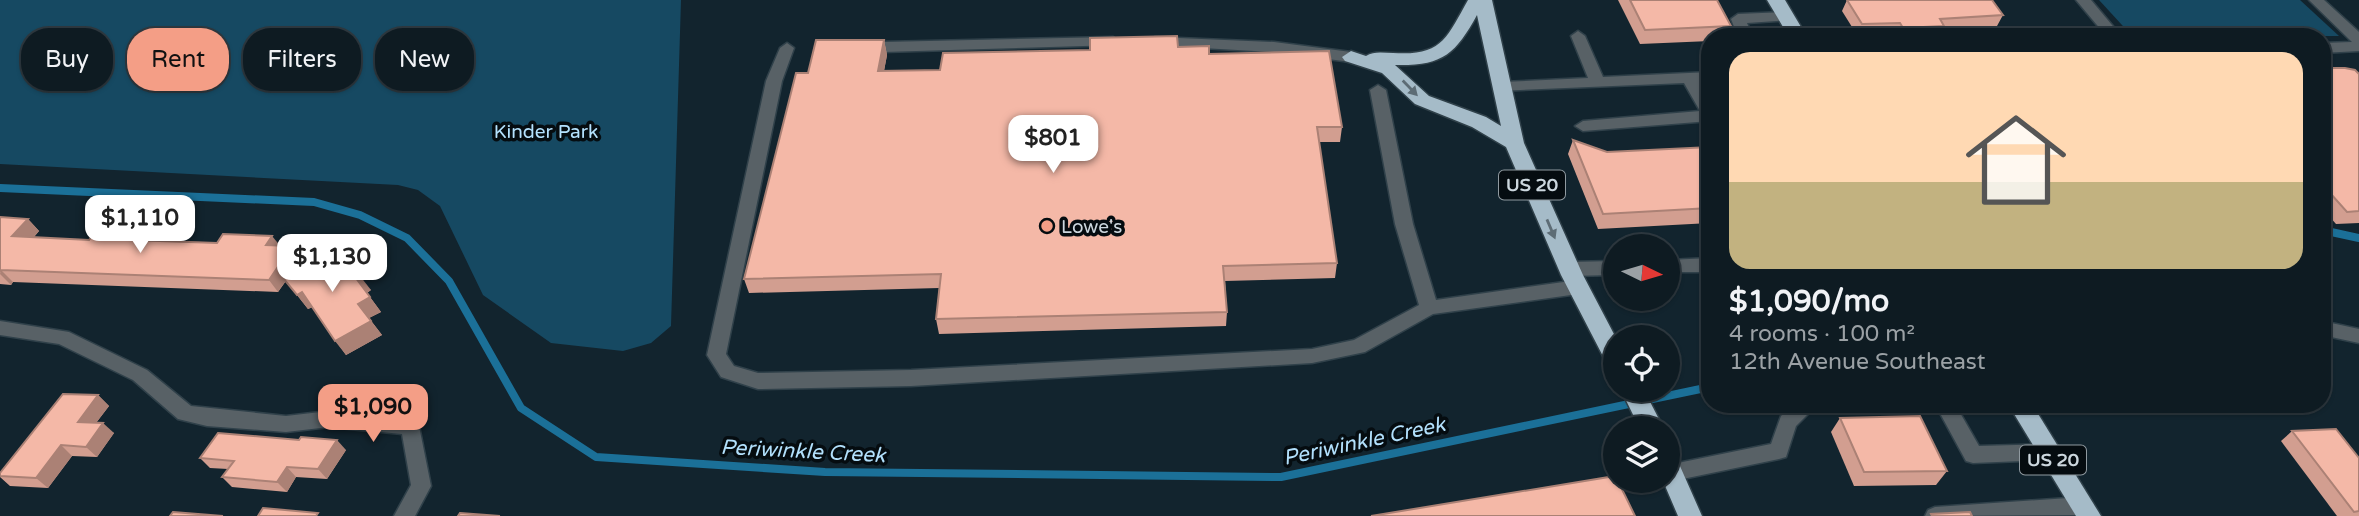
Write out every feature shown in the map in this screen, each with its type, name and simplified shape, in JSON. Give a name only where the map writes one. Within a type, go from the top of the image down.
[{"type":"highway","points":[[1351,57],[1407,61],[1442,54],[1450,46],[1477,0]]},
{"type":"highway","name":"US 20","points":[[1483,0],[1514,143],[1573,278],[1603,335]]},
{"type":"highway","points":[[1776,0],[1793,28]]},
{"type":"highway","points":[[1351,57],[1388,69],[1422,100],[1479,122],[1514,143]]},
{"type":"highway","name":"US 20","points":[[2024,413],[2086,511]]},
{"type":"highway","points":[[1680,493],[1690,516]]},
{"type":"street","points":[[2083,0],[2107,28]]},
{"type":"street","points":[[2316,0],[2359,40]]},
{"type":"street","points":[[1742,28],[1738,19],[1786,17]]},
{"type":"street","points":[[1578,36],[1597,82]]},
{"type":"street","points":[[883,47],[1136,42],[1274,47],[1351,57]]},
{"type":"street","points":[[2331,48],[2359,46]]},
{"type":"street","points":[[787,48],[775,81],[716,355],[728,372],[758,381],[911,378],[1312,356],[1358,347],[1429,308],[1603,271]]},
{"type":"street","points":[[1502,87],[1701,77]]},
{"type":"street","points":[[1689,78],[1701,99]]},
{"type":"street","points":[[1378,90],[1404,224],[1429,308]]},
{"type":"street","points":[[1583,126],[1701,116]]},
{"type":"street","points":[[1680,266],[1701,265]]},
{"type":"street","points":[[0,328],[62,337],[140,375],[185,412],[207,418],[286,424],[329,419],[411,427],[421,486],[404,516]]},
{"type":"street","points":[[2331,330],[2359,337]]},
{"type":"street","points":[[1680,468],[1779,451],[1788,422],[1798,413]]},
{"type":"street","points":[[1950,413],[1973,455],[2048,452]]},
{"type":"street","points":[[1935,516],[2086,511]]},
{"type":"green space","name":"Kinder Park","points":[[0,0],[681,0],[671,326],[651,343],[623,351],[551,343],[483,295],[440,206],[418,190],[398,185],[0,164]]},
{"type":"green space","points":[[2099,0],[2300,0],[2330,28],[2125,28]]},
{"type":"building","points":[[1630,0],[1717,0],[1731,26],[1645,30]]},
{"type":"building","points":[[1847,0],[1992,0],[2003,15],[1940,19],[1944,26],[1903,28],[1900,23],[1862,24]]},
{"type":"building","name":"Lowe's","points":[[1177,36],[1178,47],[1209,46],[1209,54],[1329,51],[1342,127],[1317,127],[1337,263],[1223,266],[1227,312],[936,319],[941,274],[744,279],[796,73],[808,73],[816,40],[884,40],[878,71],[940,70],[943,53],[1090,50],[1090,38]]},
{"type":"building","points":[[2331,68],[2355,70],[2359,74],[2359,211],[2347,212],[2331,194]]},
{"type":"building","points":[[1573,140],[1607,152],[1701,147],[1701,209],[1603,214]]},
{"type":"building","points":[[0,217],[28,219],[12,236],[89,240],[97,229],[140,231],[133,240],[217,243],[223,234],[272,236],[266,245],[292,246],[269,280],[0,271]]},
{"type":"building","points":[[344,256],[360,276],[356,278],[370,297],[358,304],[371,321],[335,341],[302,292],[297,295],[283,278],[323,257],[329,264]]},
{"type":"building","points":[[63,394],[98,395],[78,422],[103,423],[86,447],[61,445],[36,478],[0,476],[0,473]]},
{"type":"building","points":[[1920,416],[1947,471],[1864,472],[1840,418]]},
{"type":"building","points":[[2336,429],[2359,458],[2359,511],[2354,512],[2292,431]]},
{"type":"building","points":[[218,433],[299,440],[301,437],[337,440],[318,469],[287,467],[277,482],[222,477],[234,461],[200,458]]},
{"type":"building","points":[[1603,478],[1603,493],[1624,493],[1635,516],[1371,516]]},
{"type":"building","points":[[263,508],[318,513],[316,516],[258,516]]},
{"type":"building","points":[[173,512],[223,516],[170,516]]},
{"type":"building","points":[[1970,512],[1972,516],[1931,514]]},
{"type":"building","points":[[460,513],[500,516],[458,516]]},
{"type":"waterway","name":"Periwinkle Creek","points":[[0,188],[314,202],[360,215],[407,238],[449,281],[521,408],[596,457],[825,472],[1281,477],[1701,389]]},
{"type":"waterway","name":"Periwinkle Creek","points":[[2331,232],[2359,238]]},
{"type":"place","name":"Lowe's","points":[[1047,226]]}]
